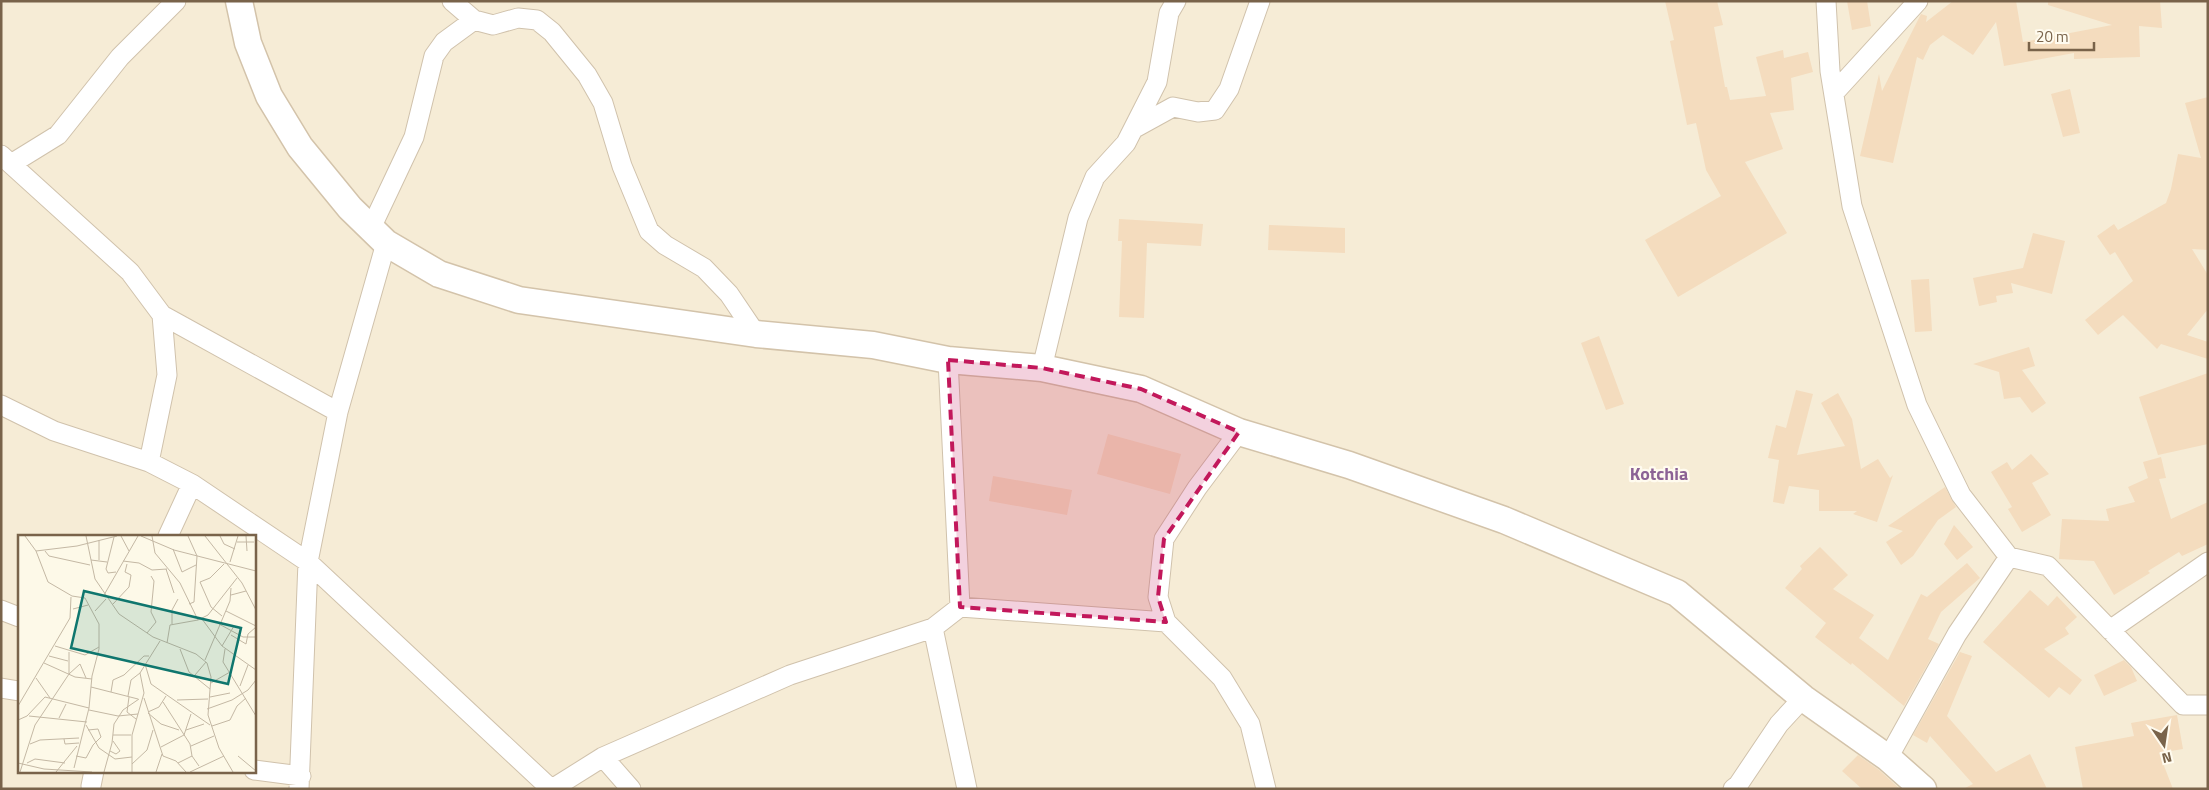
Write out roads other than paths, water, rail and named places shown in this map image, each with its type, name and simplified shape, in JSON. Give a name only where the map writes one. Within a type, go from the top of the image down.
[{"type":"main road","points":[[240,1],[248,43],[269,96],[300,147],[350,208],[378,235],[439,274],[519,300],[756,334],[873,346],[948,360],[1042,368],[1141,389],[1239,432],[1349,465],[1504,520],[1677,593],[1803,698],[1888,758],[1923,789]]},
{"type":"street","points":[[176,1],[120,57],[58,135],[6,160],[130,272],[162,315],[338,412]]},
{"type":"street","points":[[452,1],[474,20],[493,25],[518,18],[537,20],[552,32],[587,75],[603,103],[622,166],[649,231],[665,245],[704,268],[728,294],[756,334]]},
{"type":"street","points":[[1133,129],[1173,107],[1198,112],[1215,110],[1230,89],[1260,1]]},
{"type":"street","points":[[1826,1],[1830,71],[1852,206],[1917,405],[1961,495],[2009,557],[2048,566],[2183,705],[2208,705]]},
{"type":"street","points":[[1834,94],[1918,1]]},
{"type":"street","points":[[1042,368],[1078,218],[1095,177],[1126,143],[1157,82],[1170,5]]},
{"type":"street","points":[[255,770],[300,782],[308,562],[338,412],[378,235],[414,137],[434,56],[444,42],[474,20]]},
{"type":"street","points":[[149,462],[167,375],[162,315]]},
{"type":"street","points":[[948,360],[960,607]]},
{"type":"street","points":[[1,405],[54,431],[149,462],[192,484],[308,562],[552,789],[603,757],[790,675],[933,628],[960,607],[1166,622]]},
{"type":"street","points":[[1239,432],[1197,488],[1164,539],[1158,597],[1166,622],[1222,678],[1250,724],[1266,789]]},
{"type":"street","points":[[168,535],[192,484]]},
{"type":"street","points":[[1888,758],[1957,634],[2009,557]]},
{"type":"street","points":[[2110,630],[2208,562]]},
{"type":"street","points":[[1,610],[18,617]]},
{"type":"street","points":[[933,628],[967,789]]},
{"type":"street","points":[[1,688],[18,691]]},
{"type":"street","points":[[1733,789],[1738,785],[1779,724],[1803,698]]},
{"type":"street","points":[[603,757],[631,789]]},
{"type":"district","name":"Kotchia","points":[[1659,473]]}]
